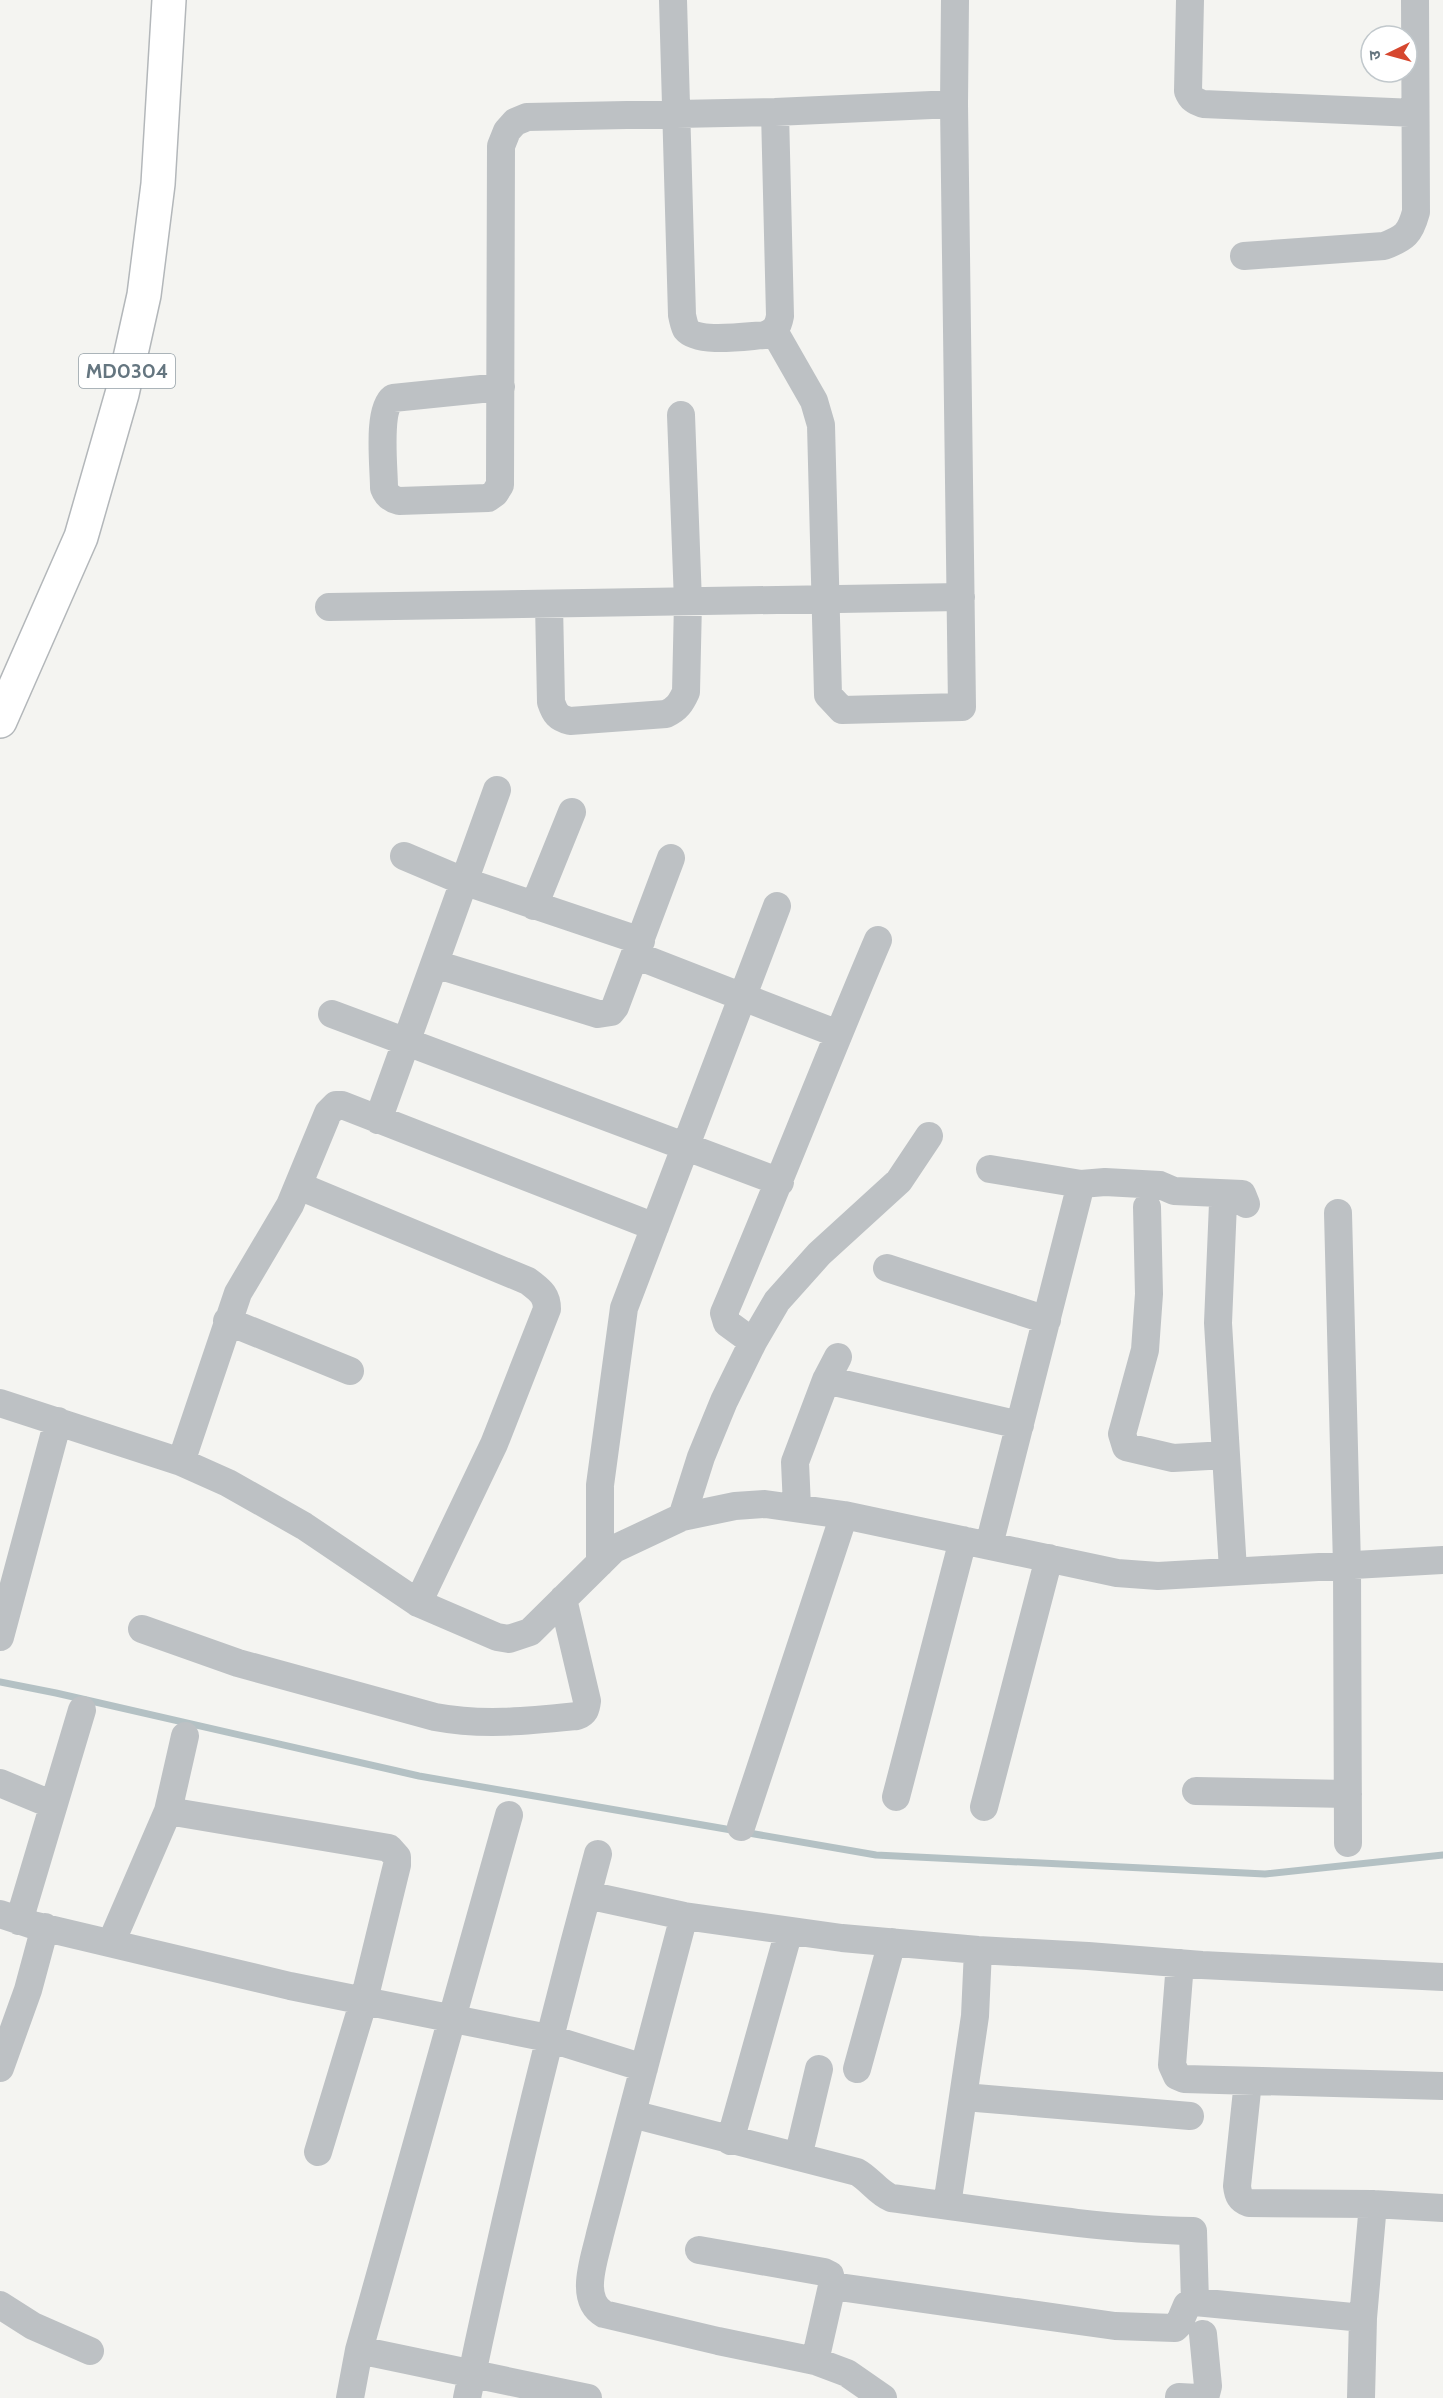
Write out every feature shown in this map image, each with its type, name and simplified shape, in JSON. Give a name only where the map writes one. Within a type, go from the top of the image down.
[{"type":"main road","name":"MD0304","points":[[0,722],[81,537],[122,394],[144,295],[158,184],[169,0]]},
{"type":"street","points":[[673,0],[681,315],[685,327],[692,333],[705,338],[765,335],[774,331],[780,316],[775,112]]},
{"type":"street","points":[[774,331],[819,413],[828,695],[843,710],[962,707],[954,104],[955,0]]},
{"type":"street","points":[[1190,0],[1188,91],[1190,97],[1196,102],[1414,114]]},
{"type":"street","points":[[1244,256],[1384,246],[1401,239],[1412,229],[1416,212],[1415,0]]},
{"type":"street","points":[[501,387],[393,398],[389,401],[384,413],[384,488],[386,494],[392,500],[399,501],[488,498],[500,485],[501,387],[500,193],[501,146],[507,131],[515,122],[527,117],[775,112],[954,104]]},
{"type":"street","points":[[549,604],[551,702],[554,713],[560,718],[570,721],[666,714],[674,711],[681,703],[686,693],[688,602],[681,415]]},
{"type":"street","points":[[329,607],[961,597]]},
{"type":"street","points":[[378,1120],[497,790]]},
{"type":"street","points":[[534,906],[572,812]]},
{"type":"street","points":[[404,856],[638,948],[742,998],[838,1034]]},
{"type":"street","points":[[435,964],[598,1014],[611,1012],[638,948],[671,858]]},
{"type":"street","points":[[600,1563],[600,1485],[624,1308],[777,906]]},
{"type":"street","points":[[753,1342],[727,1323],[724,1313],[878,940]]},
{"type":"street","points":[[332,1014],[780,1182]]},
{"type":"street","points":[[181,1462],[226,1321],[238,1293],[299,1186],[331,1108],[342,1105],[655,1227]]},
{"type":"street","points":[[681,1517],[701,1457],[753,1342],[777,1301],[819,1254],[899,1181],[929,1136]]},
{"type":"street","points":[[990,1169],[1081,1184],[1105,1182],[1160,1185],[1173,1191],[1242,1194],[1235,1204],[1218,1323],[1233,1570]]},
{"type":"street","points":[[896,1797],[976,1543],[1020,1425],[1081,1184]]},
{"type":"street","points":[[299,1186],[528,1281],[547,1299],[547,1309],[494,1444],[417,1602]]},
{"type":"street","points":[[1147,1207],[1149,1294],[1145,1350],[1122,1434],[1126,1447],[1173,1458],[1226,1455]]},
{"type":"street","points":[[1338,1213],[1347,1566],[1348,1843]]},
{"type":"street","points":[[887,1268],[1047,1320]]},
{"type":"street","points":[[226,1321],[350,1371]]},
{"type":"street","points":[[797,1507],[795,1462],[832,1369],[1020,1425]]},
{"type":"street","points":[[0,1404],[181,1462],[228,1483],[304,1526],[417,1602],[497,1637],[509,1639],[530,1632],[614,1549],[681,1517],[735,1506],[765,1504],[844,1515],[1117,1573],[1158,1576],[1443,1560]]},
{"type":"street","points":[[0,1637],[58,1421]]},
{"type":"street","points":[[741,1827],[844,1515]]},
{"type":"street","points":[[984,1807],[1049,1558]]},
{"type":"street","points":[[142,1629],[238,1663],[402,1709],[464,1723],[504,1723],[577,1716],[583,1714],[586,1708],[587,1701],[563,1599]]},
{"type":"street","points":[[0,2068],[6,2032],[28,1990],[21,1921],[82,1710]]},
{"type":"street","points":[[111,1943],[168,1811],[185,1736]]},
{"type":"street","points":[[0,1783],[53,1804]]},
{"type":"street","points":[[1196,1791],[1348,1794]]},
{"type":"street","points":[[168,1811],[389,1848],[394,1851],[397,1865],[364,2000],[318,2152]]},
{"type":"street","points":[[350,2398],[360,2350],[509,1815]]},
{"type":"street","points":[[470,2386],[493,2273],[549,2038],[598,1854]]},
{"type":"street","points":[[587,1895],[684,1916],[789,1931],[892,1942],[1180,1963],[1443,1977]]},
{"type":"street","points":[[684,1916],[600,2234],[590,2286],[591,2302],[604,2314],[815,2361],[847,2373],[883,2398]]},
{"type":"street","points":[[21,1921],[290,1986],[549,2038],[644,2068]]},
{"type":"street","points":[[730,2141],[789,1931]]},
{"type":"street","points":[[857,2068],[892,1942]]},
{"type":"street","points":[[947,2205],[975,2016],[978,1950]]},
{"type":"street","points":[[1180,1963],[1172,2065],[1173,2072],[1184,2079],[1443,2086]]},
{"type":"street","points":[[798,2157],[819,2069]]},
{"type":"street","points":[[1248,2081],[1237,2186],[1238,2195],[1242,2201],[1249,2204],[1373,2204],[1443,2208]]},
{"type":"street","points":[[964,2097],[1190,2116]]},
{"type":"street","points":[[632,2114],[857,2172],[866,2177],[882,2194],[891,2198],[1098,2225],[1193,2231],[1195,2302]]},
{"type":"street","points":[[1361,2398],[1363,2318],[1373,2204]]},
{"type":"street","points":[[699,2250],[824,2271],[830,2275],[832,2286],[815,2361]]},
{"type":"street","points":[[832,2286],[1115,2326],[1167,2329],[1179,2324],[1184,2309],[1190,2302],[1363,2318]]},
{"type":"street","points":[[0,2305],[33,2326],[90,2351]]},
{"type":"street","points":[[1194,2398],[1208,2386],[1203,2334]]},
{"type":"street","points":[[360,2350],[470,2386],[588,2398]]},
{"type":"waterway","points":[[0,1682],[419,1776],[876,1855],[1265,1874],[1443,1855]]}]
